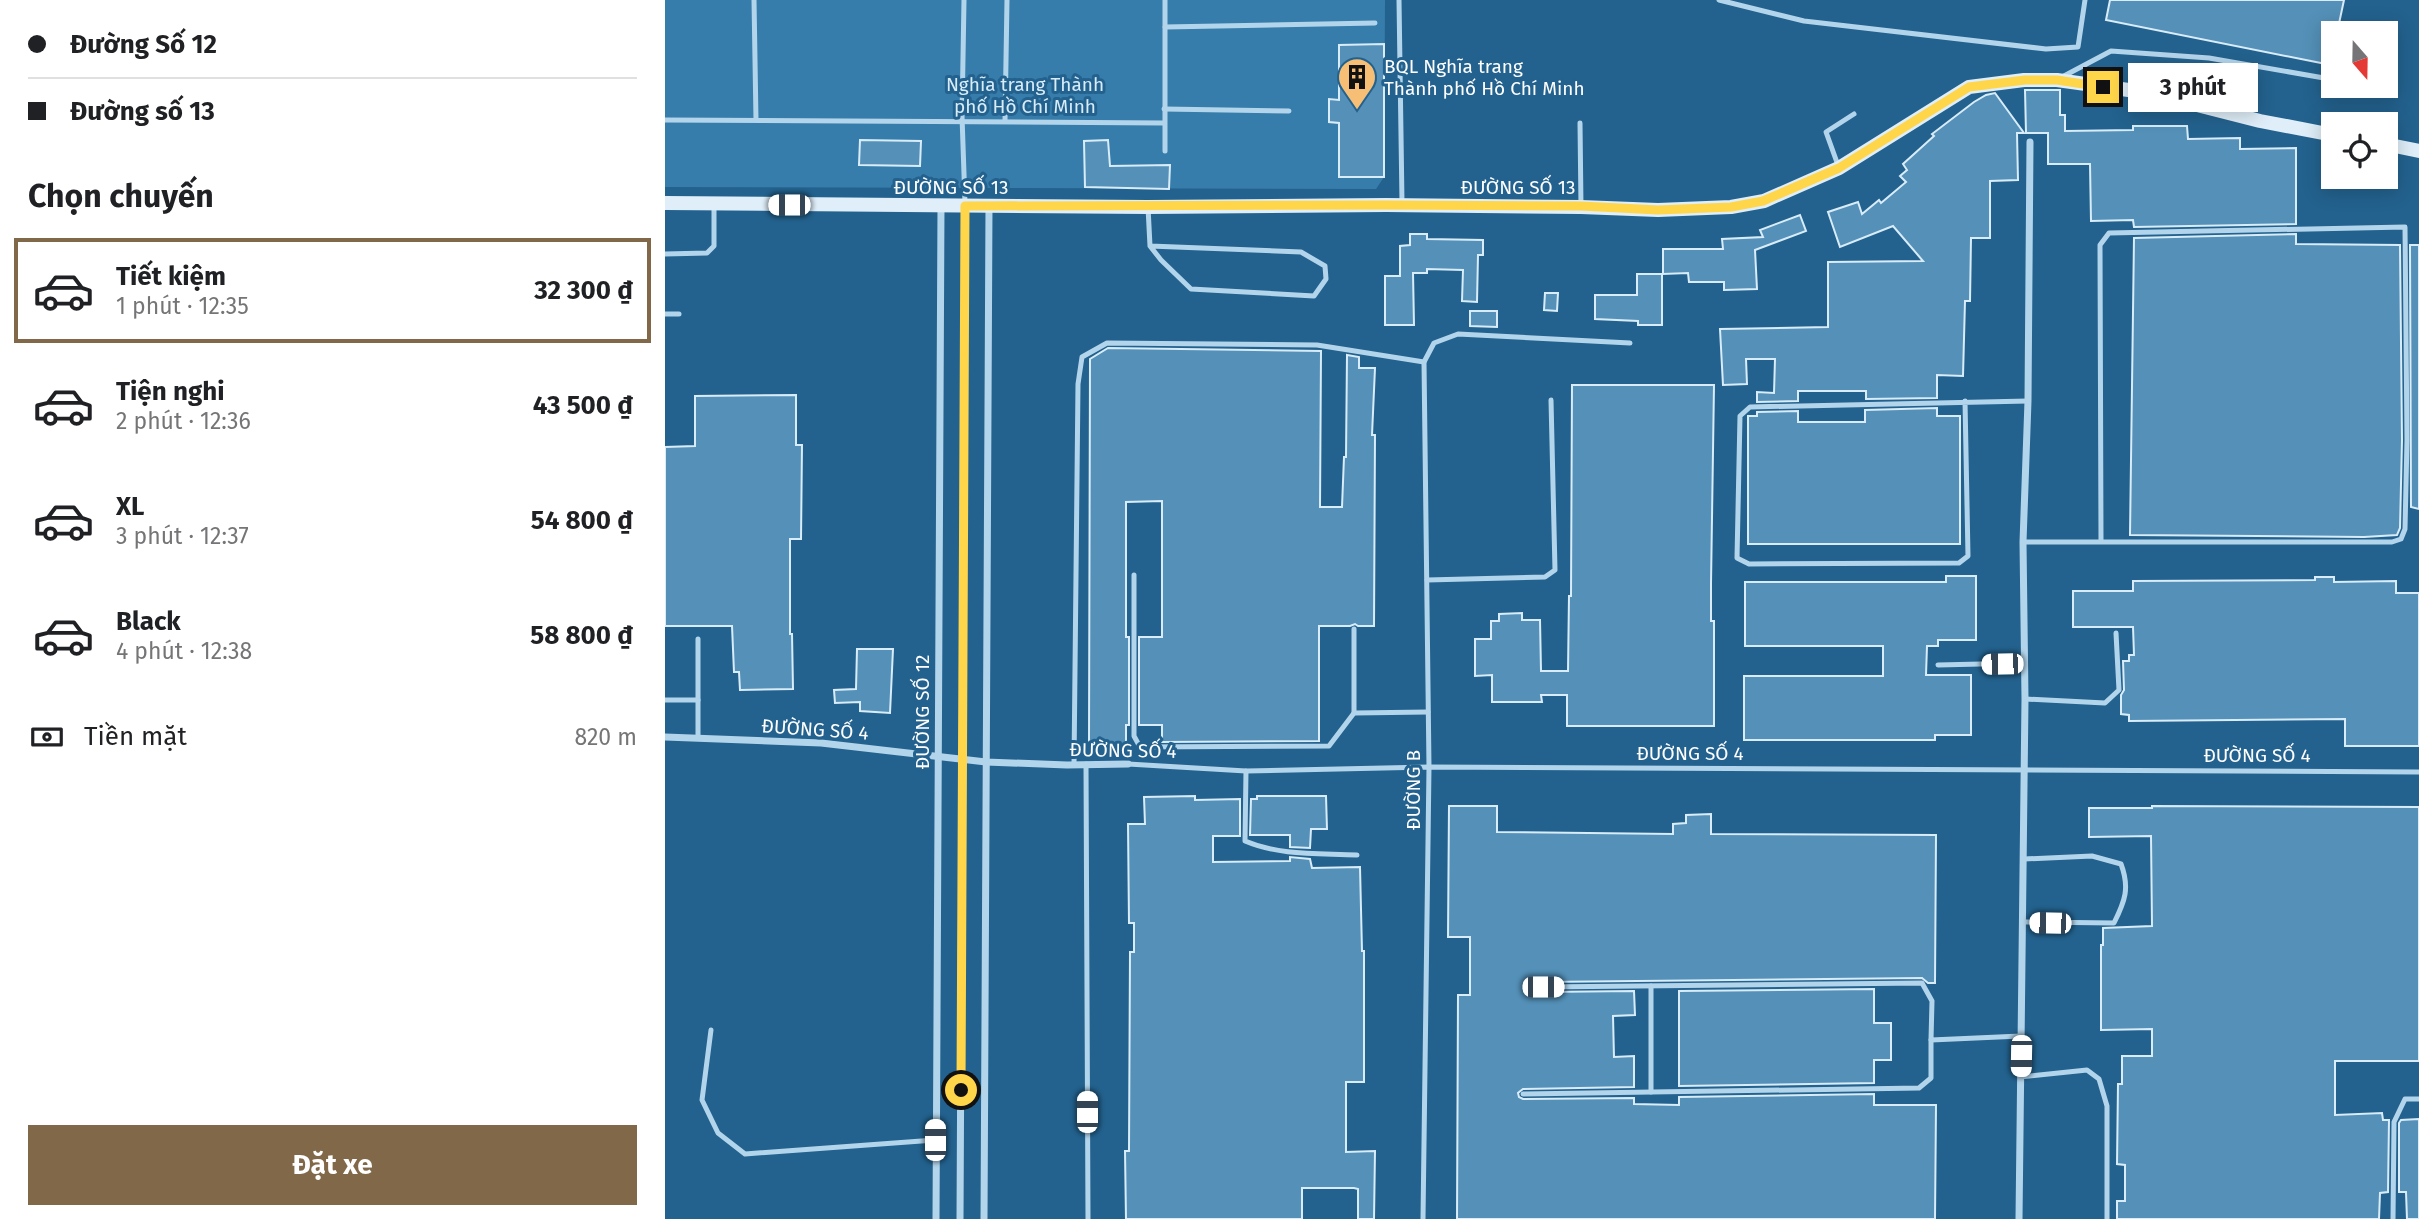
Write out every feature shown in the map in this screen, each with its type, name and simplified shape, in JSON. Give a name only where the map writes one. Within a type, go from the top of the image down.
[{"type":"street","name":"ĐƯỜNG SỐ 13","points":[[665,203],[1148,207],[1581,206],[1658,210],[1731,207],[1763,201],[1839,168],[1969,87],[2009,81],[2057,80],[2150,93],[2260,121],[2321,133]]},
{"type":"street","points":[[2019,1219],[2025,699],[2023,542],[2028,401],[2030,142]]},
{"type":"street","points":[[2398,147],[2419,151]]},
{"type":"street","name":"ĐƯỜNG SỐ 12","points":[[936,1219],[941,206]]},
{"type":"street","name":"ĐƯỜNG SỐ 12","points":[[960,1219],[965,206]]},
{"type":"street","points":[[984,1219],[989,206]]},
{"type":"street","name":"ĐƯỜNG SỐ 4","points":[[665,737],[821,743],[986,762],[1128,764]]},
{"type":"lane","points":[[754,0],[756,120]]},
{"type":"lane","points":[[964,0],[962,121],[965,206]]},
{"type":"lane","points":[[1005,121],[1007,0]]},
{"type":"lane","points":[[1165,0],[1165,151]]},
{"type":"lane","points":[[1399,0],[1402,205]]},
{"type":"lane","points":[[1719,0],[1804,21],[2046,49],[2078,47],[2085,0]]},
{"type":"lane","points":[[1165,27],[1375,23]]},
{"type":"lane","points":[[2057,80],[2111,51],[2209,58],[2321,78]]},
{"type":"lane","points":[[1164,109],[1289,111]]},
{"type":"lane","points":[[1839,168],[1826,132],[1854,114]]},
{"type":"lane","points":[[665,120],[1164,123]]},
{"type":"lane","points":[[1580,123],[1581,206]]},
{"type":"lane","points":[[665,254],[707,253],[714,246],[714,204]]},
{"type":"lane","points":[[1148,207],[1150,246],[1191,289],[1314,296],[1326,279],[1325,266],[1301,252],[1150,246]]},
{"type":"lane","points":[[2023,542],[2392,542],[2401,539],[2405,529],[2407,440],[2405,227],[2109,233],[2100,245],[2101,541]]},
{"type":"lane","points":[[665,314],[679,314]]},
{"type":"lane","points":[[1074,765],[1078,384],[1082,357],[1107,344],[1317,345],[1424,362],[1434,343],[1458,334],[1630,343]]},
{"type":"lane","name":"ĐƯỜNG B","points":[[1423,1219],[1429,767],[1424,362]]},
{"type":"lane","points":[[1427,580],[1545,577],[1555,570],[1551,400]]},
{"type":"lane","points":[[1965,401],[1968,556],[1959,563],[1749,564],[1737,558],[1740,416],[1750,407],[1965,401],[2028,401]]},
{"type":"lane","points":[[1134,575],[1134,736],[1140,747],[1329,746],[1353,713],[1354,629]]},
{"type":"lane","points":[[2025,699],[2105,703],[2119,690],[2116,633]]},
{"type":"lane","points":[[698,639],[698,738]]},
{"type":"lane","points":[[1938,665],[2024,663]]},
{"type":"lane","points":[[665,700],[698,700]]},
{"type":"lane","points":[[1353,713],[1429,712]]},
{"type":"lane","points":[[1086,764],[1088,1219]]},
{"type":"lane","name":"ĐƯỜNG SỐ 4","points":[[1128,764],[1246,771],[1429,767],[2419,772]]},
{"type":"lane","points":[[1246,771],[1245,841],[1261,848],[1276,850],[1357,855]]},
{"type":"lane","points":[[2023,922],[2115,923],[2125,901],[2125,874],[2121,864],[2092,856],[2024,859]]},
{"type":"lane","points":[[1523,1094],[1919,1088],[1931,1078],[1932,1001],[1922,983],[1543,987]]},
{"type":"lane","points":[[1651,986],[1651,1092]]},
{"type":"lane","points":[[711,1030],[702,1100],[718,1133],[745,1154],[935,1140]]},
{"type":"lane","points":[[1931,1041],[2021,1036]]},
{"type":"lane","points":[[2021,1077],[2087,1070],[2099,1079],[2107,1106],[2107,1219]]},
{"type":"lane","points":[[2393,1219],[2394,1122],[2405,1099],[2419,1099]]},
{"type":"green space","name":"Nghĩa trang Thành phố Hồ Chí Minh","points":[[665,0],[1385,0],[1384,177],[1376,189],[665,187]]},
{"type":"building","points":[[2110,0],[2344,0],[2340,21],[2321,21],[2321,63],[2106,20]]},
{"type":"building","name":"BQL Nghĩa trang Thành phố Hồ Chí Minh","points":[[1384,44],[1384,177],[1339,177],[1339,123],[1329,122],[1329,99],[1339,100],[1339,45]]},
{"type":"building","points":[[2025,90],[2060,90],[2060,115],[2065,115],[2065,131],[2133,130],[2133,126],[2187,126],[2188,139],[2240,138],[2240,149],[2296,148],[2296,224],[2134,227],[2133,220],[2091,221],[2090,164],[2048,164],[2048,133],[2026,133]]},
{"type":"building","points":[[1995,93],[2024,133],[2017,133],[2018,180],[1990,181],[1990,238],[1971,238],[1970,301],[1965,301],[1963,376],[1937,375],[1937,398],[1866,399],[1866,391],[1798,391],[1798,401],[1757,402],[1757,392],[1774,393],[1775,359],[1746,359],[1747,384],[1723,385],[1720,329],[1828,327],[1828,262],[1923,261],[1893,226],[1840,247],[1828,212],[1858,202],[1862,214],[1879,200],[1881,203],[1906,182],[1900,176],[1907,170],[1903,164],[1934,136],[1932,134],[1974,102]]},
{"type":"building","points":[[860,140],[921,141],[920,166],[859,165]]},
{"type":"building","points":[[1108,140],[1110,166],[1170,165],[1169,189],[1085,187],[1084,141]]},
{"type":"building","points":[[1800,215],[1806,231],[1755,250],[1757,289],[1724,290],[1724,282],[1689,282],[1688,273],[1663,274],[1663,249],[1723,249],[1722,239],[1763,237],[1760,230]]},
{"type":"building","points":[[1410,234],[1427,234],[1427,239],[1483,240],[1483,255],[1478,255],[1477,302],[1462,301],[1463,270],[1427,269],[1427,273],[1413,273],[1414,325],[1385,325],[1385,276],[1400,276],[1400,246],[1410,245]]},
{"type":"building","points":[[2296,234],[2296,244],[2400,245],[2402,440],[2400,528],[2397,535],[2130,535],[2134,238]]},
{"type":"building","points":[[2410,245],[2419,245],[2419,509],[2411,507]]},
{"type":"building","points":[[1637,274],[1662,274],[1662,325],[1638,325],[1638,321],[1595,319],[1595,295],[1637,295]]},
{"type":"building","points":[[1545,293],[1558,293],[1557,311],[1544,310]]},
{"type":"building","points":[[1470,311],[1497,311],[1497,327],[1470,326]]},
{"type":"building","points":[[1108,348],[1321,351],[1320,507],[1342,507],[1346,457],[1347,355],[1359,357],[1359,368],[1375,368],[1372,435],[1375,435],[1374,626],[1319,626],[1319,741],[1162,742],[1162,725],[1139,725],[1139,637],[1162,637],[1162,501],[1126,502],[1129,725],[1126,725],[1126,744],[1089,745],[1090,359]]},
{"type":"building","points":[[1572,385],[1714,385],[1711,621],[1714,621],[1714,726],[1567,726],[1567,695],[1541,695],[1542,702],[1492,702],[1492,675],[1475,676],[1475,639],[1491,639],[1491,621],[1499,621],[1499,614],[1522,613],[1522,620],[1540,620],[1541,671],[1568,671]]},
{"type":"building","points":[[796,395],[796,445],[802,445],[801,539],[790,539],[793,689],[740,690],[739,672],[734,672],[732,626],[665,626],[665,447],[695,446],[695,396]]},
{"type":"building","points":[[1937,408],[1937,416],[1960,416],[1960,544],[1748,544],[1748,416],[1757,416],[1757,412],[1798,411],[1798,422],[1865,422],[1865,410]]},
{"type":"building","points":[[1946,576],[1976,576],[1976,640],[1938,640],[1938,646],[1927,646],[1926,675],[1971,675],[1971,735],[1935,735],[1935,740],[1744,740],[1744,676],[1883,676],[1883,646],[1745,646],[1745,582],[1946,582]]},
{"type":"building","points":[[2315,577],[2334,577],[2334,582],[2396,581],[2396,593],[2419,593],[2419,746],[2345,746],[2345,719],[2129,721],[2129,715],[2121,714],[2121,695],[2124,690],[2123,661],[2129,661],[2129,655],[2134,655],[2133,627],[2073,627],[2073,591],[2133,591],[2133,581],[2315,580]]},
{"type":"building","points":[[857,649],[893,649],[890,713],[860,711],[860,702],[835,703],[834,690],[856,689]]},
{"type":"building","points":[[1195,796],[1195,800],[1240,799],[1240,836],[1213,836],[1213,862],[1290,861],[1290,857],[1310,859],[1312,868],[1360,867],[1364,951],[1364,1082],[1346,1082],[1346,1152],[1375,1151],[1374,1219],[1358,1219],[1358,1189],[1302,1188],[1302,1219],[1126,1219],[1130,952],[1134,952],[1134,923],[1129,923],[1128,824],[1145,824],[1144,797]]},
{"type":"building","points":[[1257,796],[1326,796],[1327,829],[1311,829],[1310,848],[1290,847],[1290,835],[1250,835],[1251,799],[1257,799]]},
{"type":"building","points":[[1449,806],[1497,806],[1497,832],[1673,834],[1673,824],[1686,823],[1686,815],[1711,814],[1711,834],[1936,835],[1935,983],[1928,983],[1922,978],[1542,982],[1538,988],[1543,992],[1634,991],[1635,1015],[1613,1016],[1614,1057],[1634,1056],[1634,1087],[1523,1089],[1518,1093],[1523,1099],[1634,1098],[1634,1104],[1679,1105],[1679,1097],[1874,1094],[1874,1105],[1936,1105],[1935,1219],[1457,1219],[1458,995],[1470,995],[1470,937],[1448,937]]},
{"type":"building","points":[[2419,807],[2419,1061],[2335,1061],[2335,1115],[2382,1113],[2383,1120],[2389,1120],[2388,1192],[2380,1193],[2379,1219],[2117,1219],[2117,1201],[2125,1201],[2125,1165],[2117,1164],[2118,1084],[2122,1084],[2122,1056],[2152,1056],[2152,1029],[2101,1030],[2101,945],[2103,928],[2152,926],[2151,836],[2089,837],[2089,808]]},
{"type":"building","points":[[1874,989],[1874,1023],[1891,1023],[1891,1060],[1874,1060],[1874,1083],[1679,1086],[1679,991]]},
{"type":"building","points":[[2419,1119],[2419,1219],[2407,1219],[2406,1192],[2399,1192],[2399,1123],[2401,1120]]},
{"type":"place","name":"BQL Nghĩa trang Thành phố Hồ Chí Minh","points":[[1357,111]]},
{"type":"route","points":[[961,1090],[965,206],[1581,206],[1658,210],[1731,207],[1763,201],[1839,168],[1969,87],[2025,80],[2057,80],[2103,87]]}]
